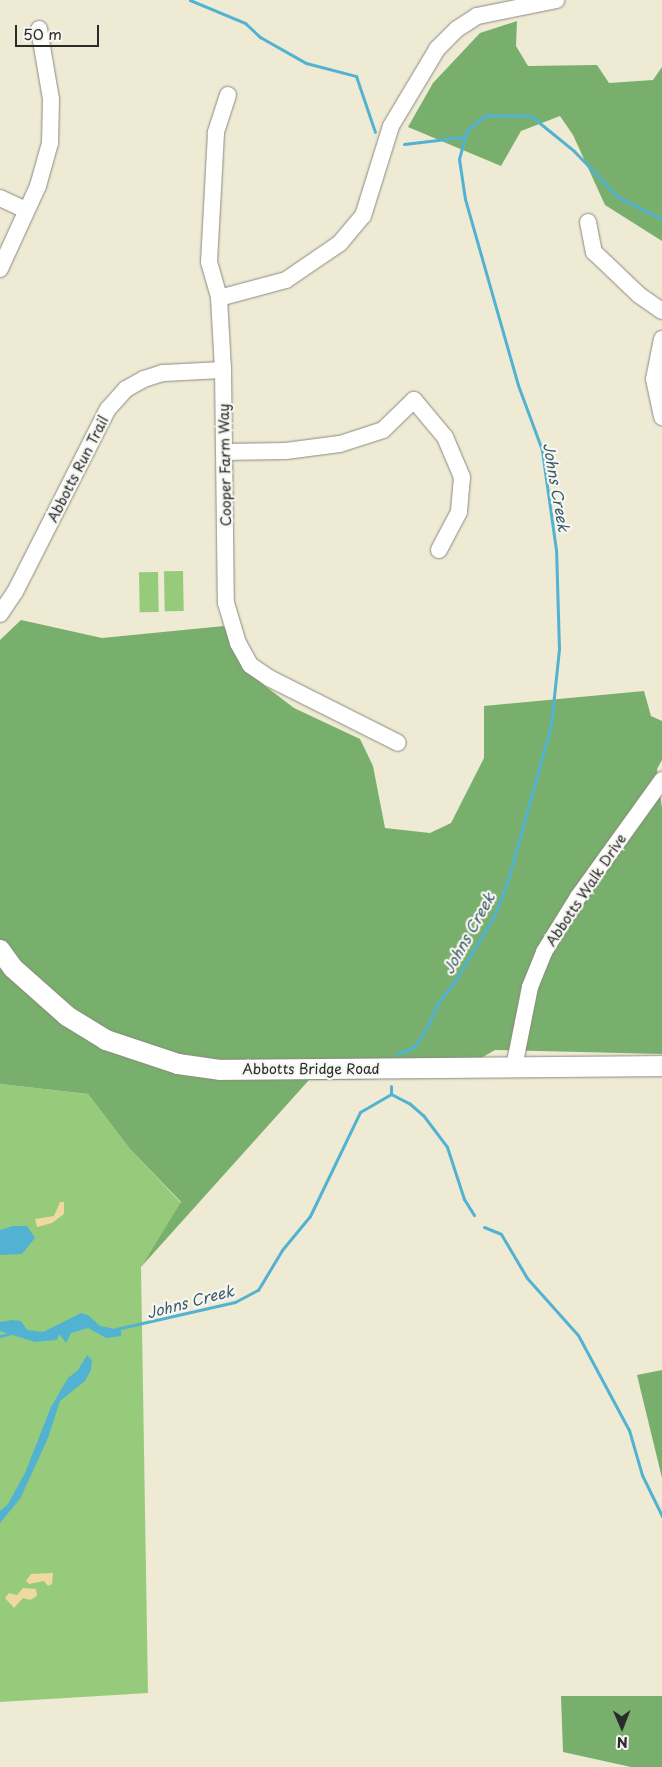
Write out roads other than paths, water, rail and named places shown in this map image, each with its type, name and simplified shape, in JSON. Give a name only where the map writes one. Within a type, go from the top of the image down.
[{"type":"main road","name":"Abbotts Bridge Road","points":[[0,950],[20,975],[67,1016],[106,1040],[178,1064],[220,1070],[662,1066]]},
{"type":"street","points":[[219,298],[286,280],[340,243],[363,216],[391,126],[437,49],[457,30],[477,16],[556,0]]},
{"type":"street","points":[[0,269],[46,163],[53,119],[48,68],[39,29]]},
{"type":"street","name":"Cooper Farm Way","points":[[228,95],[216,133],[217,171],[210,229],[210,262],[219,298],[223,370],[226,604],[238,643],[250,665],[269,678],[398,743]]},
{"type":"street","points":[[0,198],[26,210]]},
{"type":"street","points":[[588,222],[594,252],[639,295],[662,311]]},
{"type":"street","points":[[662,339],[654,379],[662,417]]},
{"type":"street","name":"Abbotts Run Trail","points":[[0,614],[15,592],[108,409],[126,389],[144,379],[163,373],[223,370]]},
{"type":"street","points":[[224,452],[286,451],[340,444],[383,430],[414,400],[445,437],[462,477],[459,512],[439,550]]},
{"type":"street","name":"Abbotts Walk Drive","points":[[514,1067],[530,987],[544,952],[578,897],[662,780]]},
{"type":"water","points":[[13,1226],[27,1226],[35,1238],[22,1254],[0,1255],[0,1230]]},
{"type":"water","points":[[81,1313],[88,1315],[100,1326],[121,1330],[121,1336],[106,1338],[88,1328],[71,1333],[66,1343],[59,1334],[57,1340],[35,1342],[0,1331],[0,1322],[12,1320],[21,1321],[27,1330],[43,1332]]},
{"type":"water","points":[[87,1355],[92,1360],[91,1370],[85,1381],[60,1401],[48,1438],[20,1499],[0,1523],[0,1511],[8,1504],[25,1473],[51,1407],[68,1378],[78,1370]]},
{"type":"waterway","points":[[190,0],[245,23],[260,37],[306,63],[356,76],[375,132]]},
{"type":"waterway","name":"Johns Creek","points":[[397,1054],[414,1047],[427,1028],[437,1004],[455,981],[493,918],[507,883],[551,725],[559,649],[556,550],[542,450],[518,385],[465,199],[459,159],[467,130],[486,115],[531,116],[574,151],[618,197],[662,219]]},
{"type":"waterway","points":[[404,144],[464,137]]},
{"type":"waterway","name":"Johns Creek","points":[[391,1086],[391,1094]]},
{"type":"waterway","points":[[391,1094],[409,1103],[423,1115],[447,1147],[464,1199],[474,1215]]},
{"type":"waterway","name":"Johns Creek","points":[[116,1329],[235,1302],[258,1290],[282,1250],[310,1216],[360,1112],[391,1094]]},
{"type":"waterway","points":[[484,1227],[501,1234],[527,1278],[578,1335],[629,1430],[642,1475],[662,1516]]},
{"type":"waterway","name":"Johns Creek","points":[[0,1336],[12,1333]]}]
